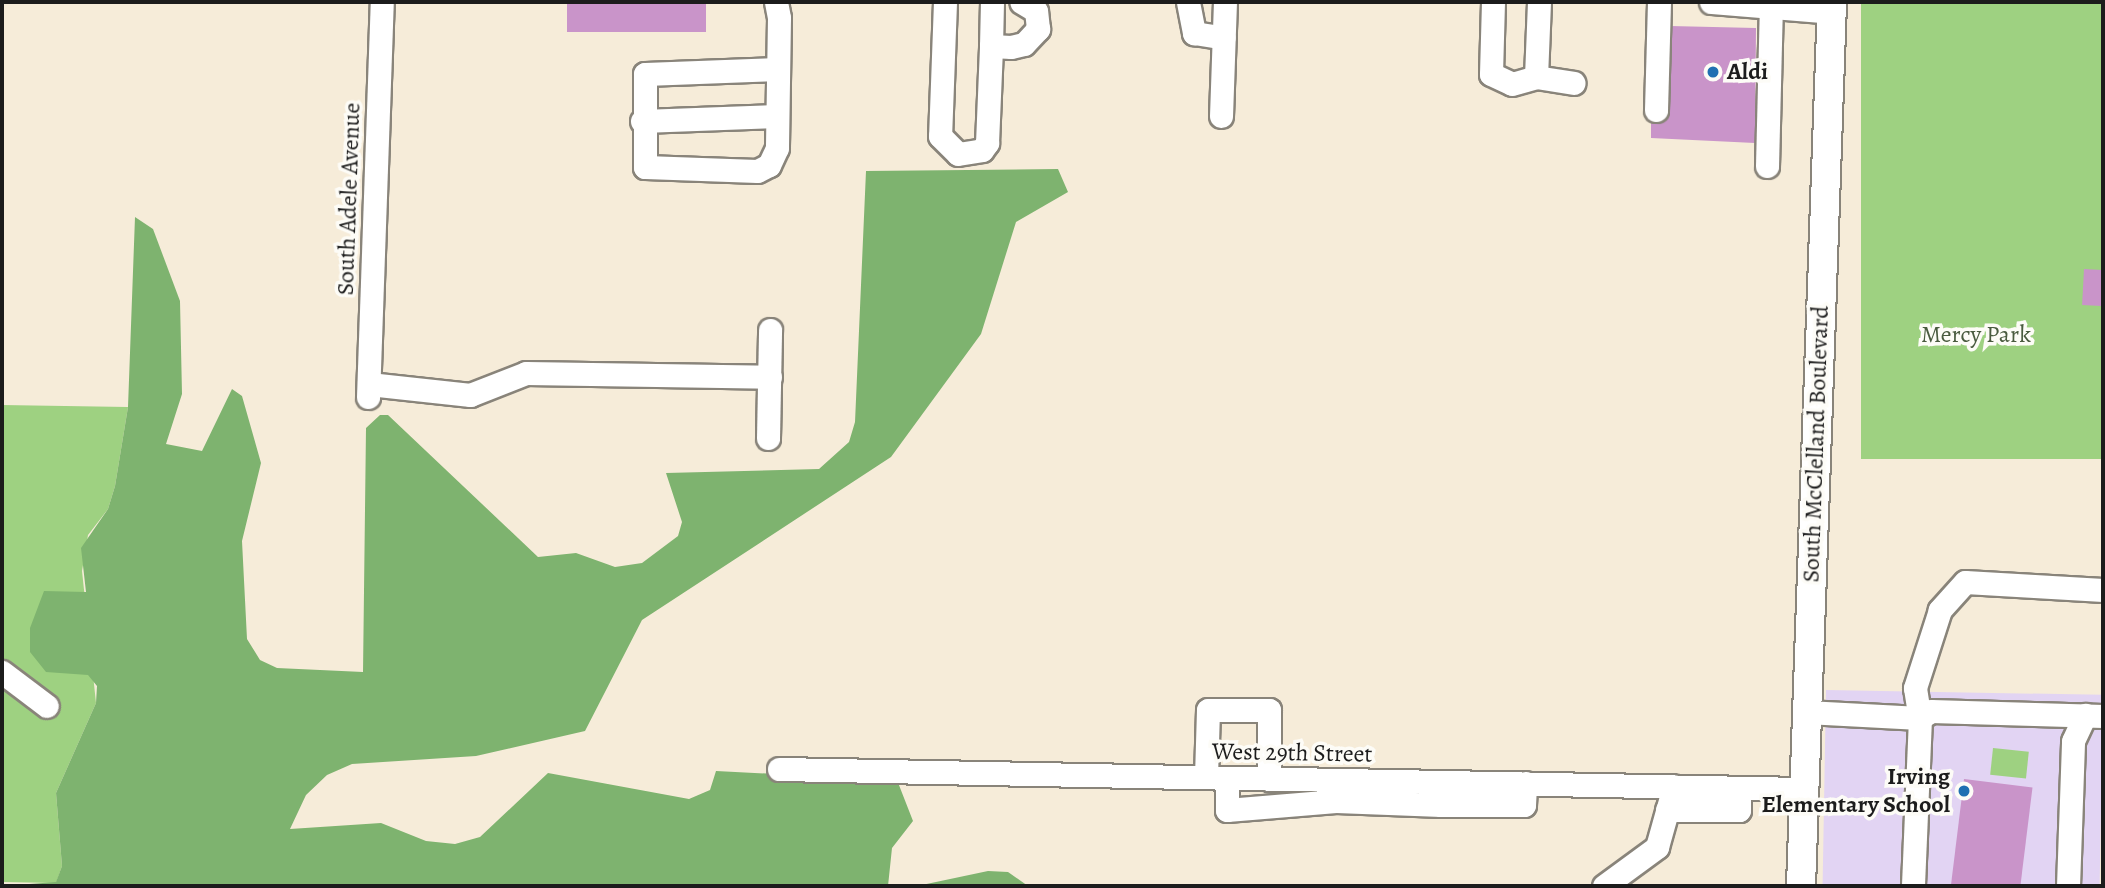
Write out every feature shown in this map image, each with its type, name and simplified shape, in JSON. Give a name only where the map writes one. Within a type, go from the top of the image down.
[{"type":"main road","name":"South McClelland Boulevard","points":[[1801,886],[1832,7]]},
{"type":"street","name":"South Adele Avenue","points":[[382,2],[368,391],[470,395],[526,373],[769,377]]},
{"type":"street","points":[[776,2],[778,69],[777,148],[757,171],[655,172],[642,157],[641,80],[651,70],[778,69]]},
{"type":"street","points":[[945,2],[940,136],[958,153],[982,150],[987,143],[992,2]]},
{"type":"street","points":[[991,46],[1034,37],[1036,11],[1021,2]]},
{"type":"street","points":[[1188,2],[1194,33],[1224,38]]},
{"type":"street","points":[[1221,116],[1224,2]]},
{"type":"street","points":[[1493,2],[1492,74],[1512,84],[1536,77],[1574,83]]},
{"type":"street","points":[[1536,77],[1539,2]]},
{"type":"street","points":[[1656,110],[1659,2]]},
{"type":"street","points":[[1711,2],[1832,7]]},
{"type":"street","points":[[1762,5],[1767,166]]},
{"type":"street","points":[[642,121],[777,116]]},
{"type":"street","points":[[768,438],[770,330]]},
{"type":"street","points":[[1913,886],[1920,718],[1915,688],[1920,665],[1940,610],[1965,582],[2103,590]]},
{"type":"street","points":[[2,672],[47,706]]},
{"type":"street","points":[[1269,779],[1269,710],[1208,710],[1216,777],[1227,810],[1336,790]]},
{"type":"street","points":[[1806,712],[1920,718],[1931,711],[2094,716]]},
{"type":"street","points":[[2068,886],[2073,741],[2094,716]]},
{"type":"street","name":"West 29th Street","points":[[779,769],[1216,777],[1269,779],[1336,790],[1441,793],[1525,783],[1804,789]]},
{"type":"street","points":[[1604,886],[1657,847],[1674,786]]},
{"type":"street","points":[[1667,810],[1739,810],[1739,788]]},
{"type":"shaded area","name":"Irving Elementary School","points":[[1826,690],[2103,695],[2100,886],[1823,886]]},
{"type":"green space","name":"Mercy Park","points":[[1861,2],[2103,2],[2103,459],[1861,459]]},
{"type":"green space","points":[[1058,169],[1068,192],[1016,222],[981,334],[891,457],[642,620],[585,731],[476,756],[352,764],[327,775],[306,795],[290,829],[381,823],[426,841],[455,844],[480,837],[548,773],[689,799],[710,790],[716,771],[897,780],[913,821],[892,848],[888,886],[2,886],[56,882],[62,866],[56,793],[96,703],[97,686],[88,675],[46,672],[30,652],[30,628],[44,591],[86,592],[81,548],[108,509],[115,486],[128,407],[135,217],[153,229],[180,301],[182,394],[166,444],[202,451],[232,389],[242,396],[261,463],[242,541],[247,639],[260,660],[277,668],[363,672],[366,428],[380,415],[388,415],[538,557],[576,553],[615,567],[642,563],[678,536],[682,522],[666,473],[819,469],[849,442],[855,422],[866,171]]},
{"type":"green space","points":[[2,405],[128,407],[115,486],[108,509],[88,535],[82,571],[96,703],[56,793],[62,866],[56,883],[2,882]]},
{"type":"green space","points":[[1993,748],[2029,752],[2026,779],[1990,775]]},
{"type":"green space","points":[[988,871],[1008,872],[1028,886],[917,886]]},
{"type":"building","points":[[567,2],[706,2],[706,32],[567,32]]},
{"type":"building","name":"Aldi","points":[[1670,26],[1756,28],[1755,143],[1651,138],[1651,116],[1669,116]]},
{"type":"building","points":[[2084,269],[2103,270],[2101,306],[2082,305]]},
{"type":"building","points":[[1964,779],[2032,787],[2020,886],[1951,886]]},
{"type":"place","name":"Aldi","points":[[1713,72]]},
{"type":"place","name":"Irving Elementary School","points":[[1964,791]]}]
